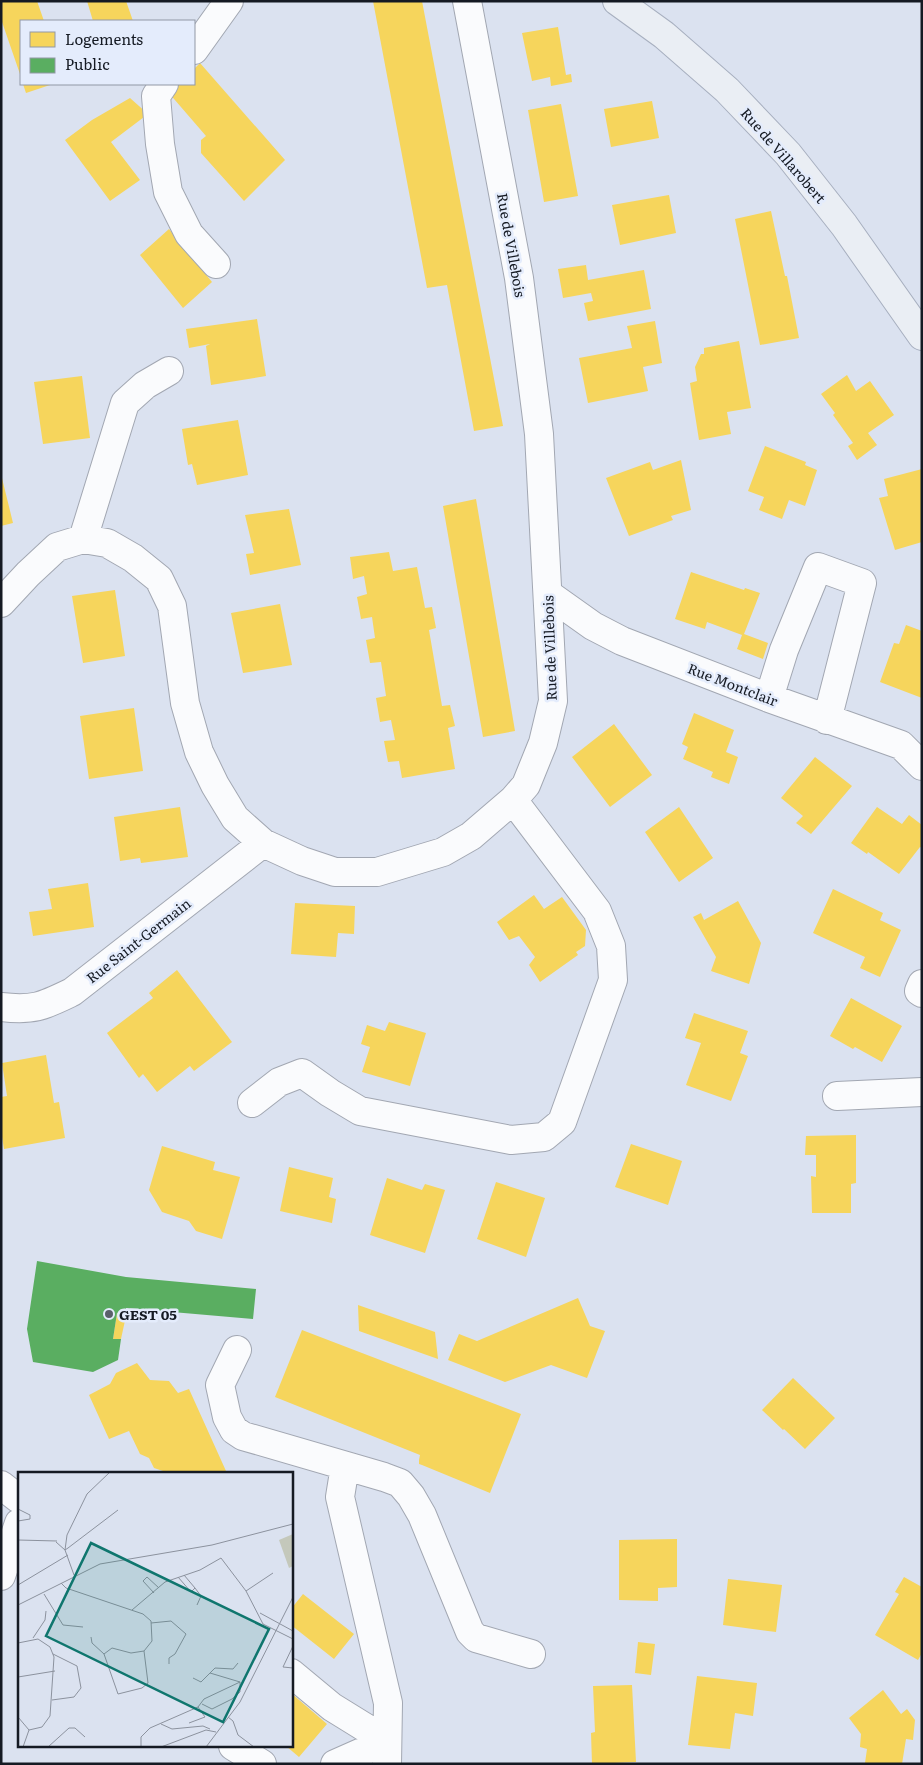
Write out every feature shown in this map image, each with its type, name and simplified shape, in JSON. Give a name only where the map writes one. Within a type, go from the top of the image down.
[{"type":"main road","name":"Rue de Villarobert","points":[[618,1],[664,35],[726,90],[788,154],[844,225],[922,336]]},
{"type":"street","points":[[195,49],[229,1]]},
{"type":"street","name":"Rue de Villebois","points":[[1,603],[57,547],[82,539],[108,543],[133,558],[159,579],[172,606],[184,703],[199,752],[215,785],[235,818],[263,843],[302,861],[335,872],[377,872],[442,852],[471,836],[513,800],[526,785],[543,743],[553,701],[539,434],[519,278],[467,1]]},
{"type":"street","points":[[163,85],[156,96],[160,144],[168,192],[189,234],[216,264]]},
{"type":"street","points":[[82,539],[125,403],[145,385],[169,371]]},
{"type":"street","points":[[769,698],[784,650],[818,567],[862,583],[828,720]]},
{"type":"street","name":"Rue Montclair","points":[[548,594],[592,626],[622,641],[828,720],[901,745],[922,766]]},
{"type":"street","points":[[252,1103],[279,1082],[302,1073],[360,1111],[511,1140],[544,1136],[562,1122],[613,980],[611,946],[597,911],[513,800]]},
{"type":"street","name":"Rue Saint-Germain","points":[[1,1007],[22,1009],[42,1006],[72,992],[263,843]]},
{"type":"street","points":[[922,984],[919,991],[922,993]]},
{"type":"street","points":[[836,1096],[922,1092]]},
{"type":"street","points":[[237,1350],[220,1385],[227,1417],[234,1430],[243,1436],[384,1476],[400,1483],[412,1496],[422,1515],[470,1632],[476,1638],[531,1654]]},
{"type":"street","points":[[346,1466],[340,1497],[388,1704],[387,1752]]},
{"type":"street","points":[[1,1485],[18,1498]]},
{"type":"street","points":[[1,1576],[18,1526]]},
{"type":"street","points":[[292,1674],[387,1752]]},
{"type":"street","points":[[236,1748],[262,1764]]},
{"type":"street","points":[[335,1764],[387,1752]]},
{"type":"building: Logements","points":[[1,1],[37,1],[44,20],[20,20],[20,74],[1,19]]},
{"type":"building: Logements","points":[[87,1],[126,1],[133,20],[93,20]]},
{"type":"building: Logements","points":[[373,1],[422,1],[503,426],[474,431],[447,285],[427,288]]},
{"type":"building: Logements","points":[[558,27],[566,75],[571,74],[572,82],[551,86],[550,77],[532,81],[522,33]]},
{"type":"building: Logements","points":[[200,63],[285,160],[244,201],[201,153],[201,140],[206,136],[168,92],[177,85],[195,85],[195,68]]},
{"type":"building: Logements","points":[[23,85],[50,85],[26,93]]},
{"type":"building: Logements","points":[[130,98],[148,114],[111,142],[140,180],[110,201],[65,140],[92,120]]},
{"type":"building: Logements","points":[[652,101],[659,138],[611,147],[604,109]]},
{"type":"building: Logements","points":[[561,104],[578,196],[544,202],[528,110]]},
{"type":"building: Logements","points":[[669,195],[676,233],[620,245],[612,205]]},
{"type":"building: Logements","points":[[771,211],[785,276],[787,276],[799,338],[760,345],[735,219]]},
{"type":"building: Logements","points":[[169,229],[212,282],[183,308],[140,255]]},
{"type":"building: Logements","points":[[586,265],[588,280],[644,270],[651,309],[588,321],[584,303],[593,301],[591,293],[563,298],[558,269]]},
{"type":"building: Logements","points":[[257,319],[266,376],[211,385],[206,346],[210,344],[189,348],[186,329]]},
{"type":"building: Logements","points":[[655,321],[662,363],[643,367],[648,391],[588,403],[579,358],[632,348],[627,326]]},
{"type":"building: Logements","points":[[739,341],[751,408],[727,412],[731,434],[699,440],[690,383],[697,381],[695,367],[701,354],[704,354],[704,348]]},
{"type":"building: Logements","points":[[847,375],[856,391],[870,381],[894,415],[868,433],[877,445],[857,460],[848,446],[853,443],[821,394]]},
{"type":"building: Logements","points":[[82,376],[90,438],[43,444],[34,382]]},
{"type":"building: Logements","points":[[238,420],[248,475],[197,485],[192,464],[188,465],[182,429]]},
{"type":"building: Logements","points":[[765,446],[806,462],[805,465],[817,470],[805,506],[789,500],[782,519],[759,510],[764,497],[748,491]]},
{"type":"building: Logements","points":[[681,460],[691,510],[671,516],[673,520],[629,536],[606,478],[650,462],[653,470]]},
{"type":"building: Logements","points":[[922,469],[922,542],[895,550],[879,498],[888,496],[884,479]]},
{"type":"building: Logements","points":[[1,474],[13,523],[1,526]]},
{"type":"building: Logements","points":[[476,499],[515,731],[483,737],[443,506]]},
{"type":"building: Logements","points":[[289,509],[301,565],[250,575],[246,554],[254,553],[245,515]]},
{"type":"building: Logements","points":[[389,552],[393,571],[417,567],[425,608],[432,607],[436,628],[429,630],[442,706],[450,705],[455,726],[448,728],[455,769],[402,778],[399,761],[388,762],[384,741],[395,740],[391,720],[380,722],[376,698],[386,696],[381,662],[370,663],[366,640],[375,638],[372,617],[361,619],[357,597],[367,594],[364,576],[353,579],[350,557]]},
{"type":"building: Logements","points":[[691,572],[744,590],[745,588],[760,593],[744,634],[768,643],[763,659],[737,649],[742,635],[707,622],[705,629],[675,619]]},
{"type":"building: Logements","points":[[115,590],[125,656],[83,663],[72,596]]},
{"type":"building: Logements","points":[[280,604],[292,665],[243,673],[231,613]]},
{"type":"building: Logements","points":[[906,625],[922,631],[922,698],[880,682],[894,643],[899,644]]},
{"type":"building: Logements","points":[[134,708],[143,771],[89,779],[80,716]]},
{"type":"building: Logements","points":[[694,713],[734,730],[726,752],[738,757],[729,784],[711,777],[713,772],[683,759],[688,747],[682,744]]},
{"type":"building: Logements","points":[[614,724],[652,775],[610,807],[572,757]]},
{"type":"building: Logements","points":[[815,757],[852,786],[811,834],[796,823],[803,816],[781,798]]},
{"type":"building: Logements","points":[[180,807],[188,857],[141,863],[140,858],[120,861],[114,817]]},
{"type":"building: Logements","points":[[679,807],[713,858],[679,882],[645,832]]},
{"type":"building: Logements","points":[[877,807],[902,824],[909,815],[922,825],[922,848],[920,847],[899,874],[868,852],[867,854],[851,843]]},
{"type":"building: Logements","points":[[88,883],[94,927],[33,936],[29,912],[52,909],[48,889]]},
{"type":"building: Logements","points":[[833,889],[883,913],[880,920],[901,930],[880,977],[860,968],[865,957],[813,933]]},
{"type":"building: Logements","points":[[534,895],[544,909],[562,897],[586,930],[585,946],[576,952],[578,955],[540,982],[529,965],[535,957],[519,936],[509,940],[497,922]]},
{"type":"building: Logements","points":[[738,901],[761,943],[749,984],[711,971],[716,957],[693,917],[701,913],[704,920]]},
{"type":"building: Logements","points":[[295,903],[355,906],[354,934],[338,933],[336,957],[291,954]]},
{"type":"building: Logements","points":[[177,970],[232,1042],[194,1071],[190,1066],[157,1092],[143,1074],[139,1078],[107,1033],[153,998],[149,993]]},
{"type":"building: Logements","points":[[851,998],[902,1026],[882,1062],[830,1036]]},
{"type":"building: Logements","points":[[694,1013],[748,1031],[740,1053],[748,1056],[731,1101],[686,1085],[701,1043],[685,1038]]},
{"type":"building: Logements","points":[[389,1022],[426,1033],[410,1086],[362,1072],[370,1047],[361,1044],[367,1025],[385,1031]]},
{"type":"building: Logements","points":[[46,1055],[54,1103],[59,1102],[65,1138],[4,1149],[1,1131],[1,1097],[7,1096],[2,1063]]},
{"type":"building: Logements","points":[[856,1135],[856,1183],[851,1184],[851,1213],[812,1213],[811,1176],[816,1177],[816,1155],[805,1155],[806,1136]]},
{"type":"building: Logements","points":[[631,1144],[682,1161],[668,1205],[615,1187]]},
{"type":"building: Logements","points":[[162,1146],[215,1162],[213,1170],[240,1177],[222,1239],[196,1231],[189,1221],[162,1212],[149,1190]]},
{"type":"building: Logements","points":[[289,1167],[333,1178],[329,1197],[336,1199],[332,1223],[280,1211]]},
{"type":"building: Logements","points":[[387,1178],[422,1190],[425,1184],[445,1190],[425,1253],[370,1235]]},
{"type":"building: Logements","points":[[496,1182],[545,1198],[526,1257],[477,1239]]},
{"type":"building: Logements","points":[[578,1298],[590,1326],[605,1331],[587,1378],[551,1365],[505,1382],[448,1360],[459,1334],[477,1341]]},
{"type":"building: Logements","points":[[358,1305],[435,1332],[438,1359],[359,1331]]},
{"type":"building: Logements","points":[[117,1313],[126,1316],[121,1339],[113,1339]]},
{"type":"building: Logements","points":[[302,1330],[521,1414],[490,1493],[419,1464],[420,1455],[275,1397]]},
{"type":"building: Logements","points":[[137,1363],[150,1380],[169,1381],[178,1393],[189,1389],[228,1472],[166,1472],[154,1468],[149,1458],[140,1454],[129,1431],[109,1439],[89,1395],[110,1384],[116,1373]]},
{"type":"building: Logements","points":[[793,1378],[835,1418],[805,1449],[762,1410]]},
{"type":"building: Logements","points":[[677,1539],[677,1587],[658,1588],[658,1601],[619,1600],[619,1540]]},
{"type":"building: Logements","points":[[904,1577],[922,1587],[922,1653],[918,1660],[875,1635],[899,1594],[895,1592]]},
{"type":"building: Logements","points":[[728,1579],[782,1585],[776,1632],[723,1625]]},
{"type":"building: Logements","points":[[303,1594],[354,1634],[334,1659],[292,1626],[292,1608]]},
{"type":"building: Logements","points":[[638,1642],[655,1644],[651,1675],[635,1673]]},
{"type":"building: Logements","points":[[697,1676],[757,1683],[753,1716],[735,1713],[730,1749],[688,1745]]},
{"type":"building: Logements","points":[[632,1685],[636,1762],[592,1764],[591,1733],[595,1732],[593,1686]]},
{"type":"building: Logements","points":[[883,1690],[901,1714],[907,1709],[915,1720],[913,1740],[906,1739],[902,1764],[865,1763],[867,1749],[860,1747],[861,1734],[849,1718]]},
{"type":"building: Logements","points":[[292,1694],[327,1724],[299,1757],[288,1748],[292,1748]]},
{"type":"building: Public","points":[[37,1261],[126,1277],[256,1289],[253,1319],[126,1308],[126,1316],[117,1313],[113,1339],[121,1339],[118,1360],[93,1372],[33,1362],[27,1329]]},
{"type":"place","name":"GEST 05","points":[[109,1314]]}]
